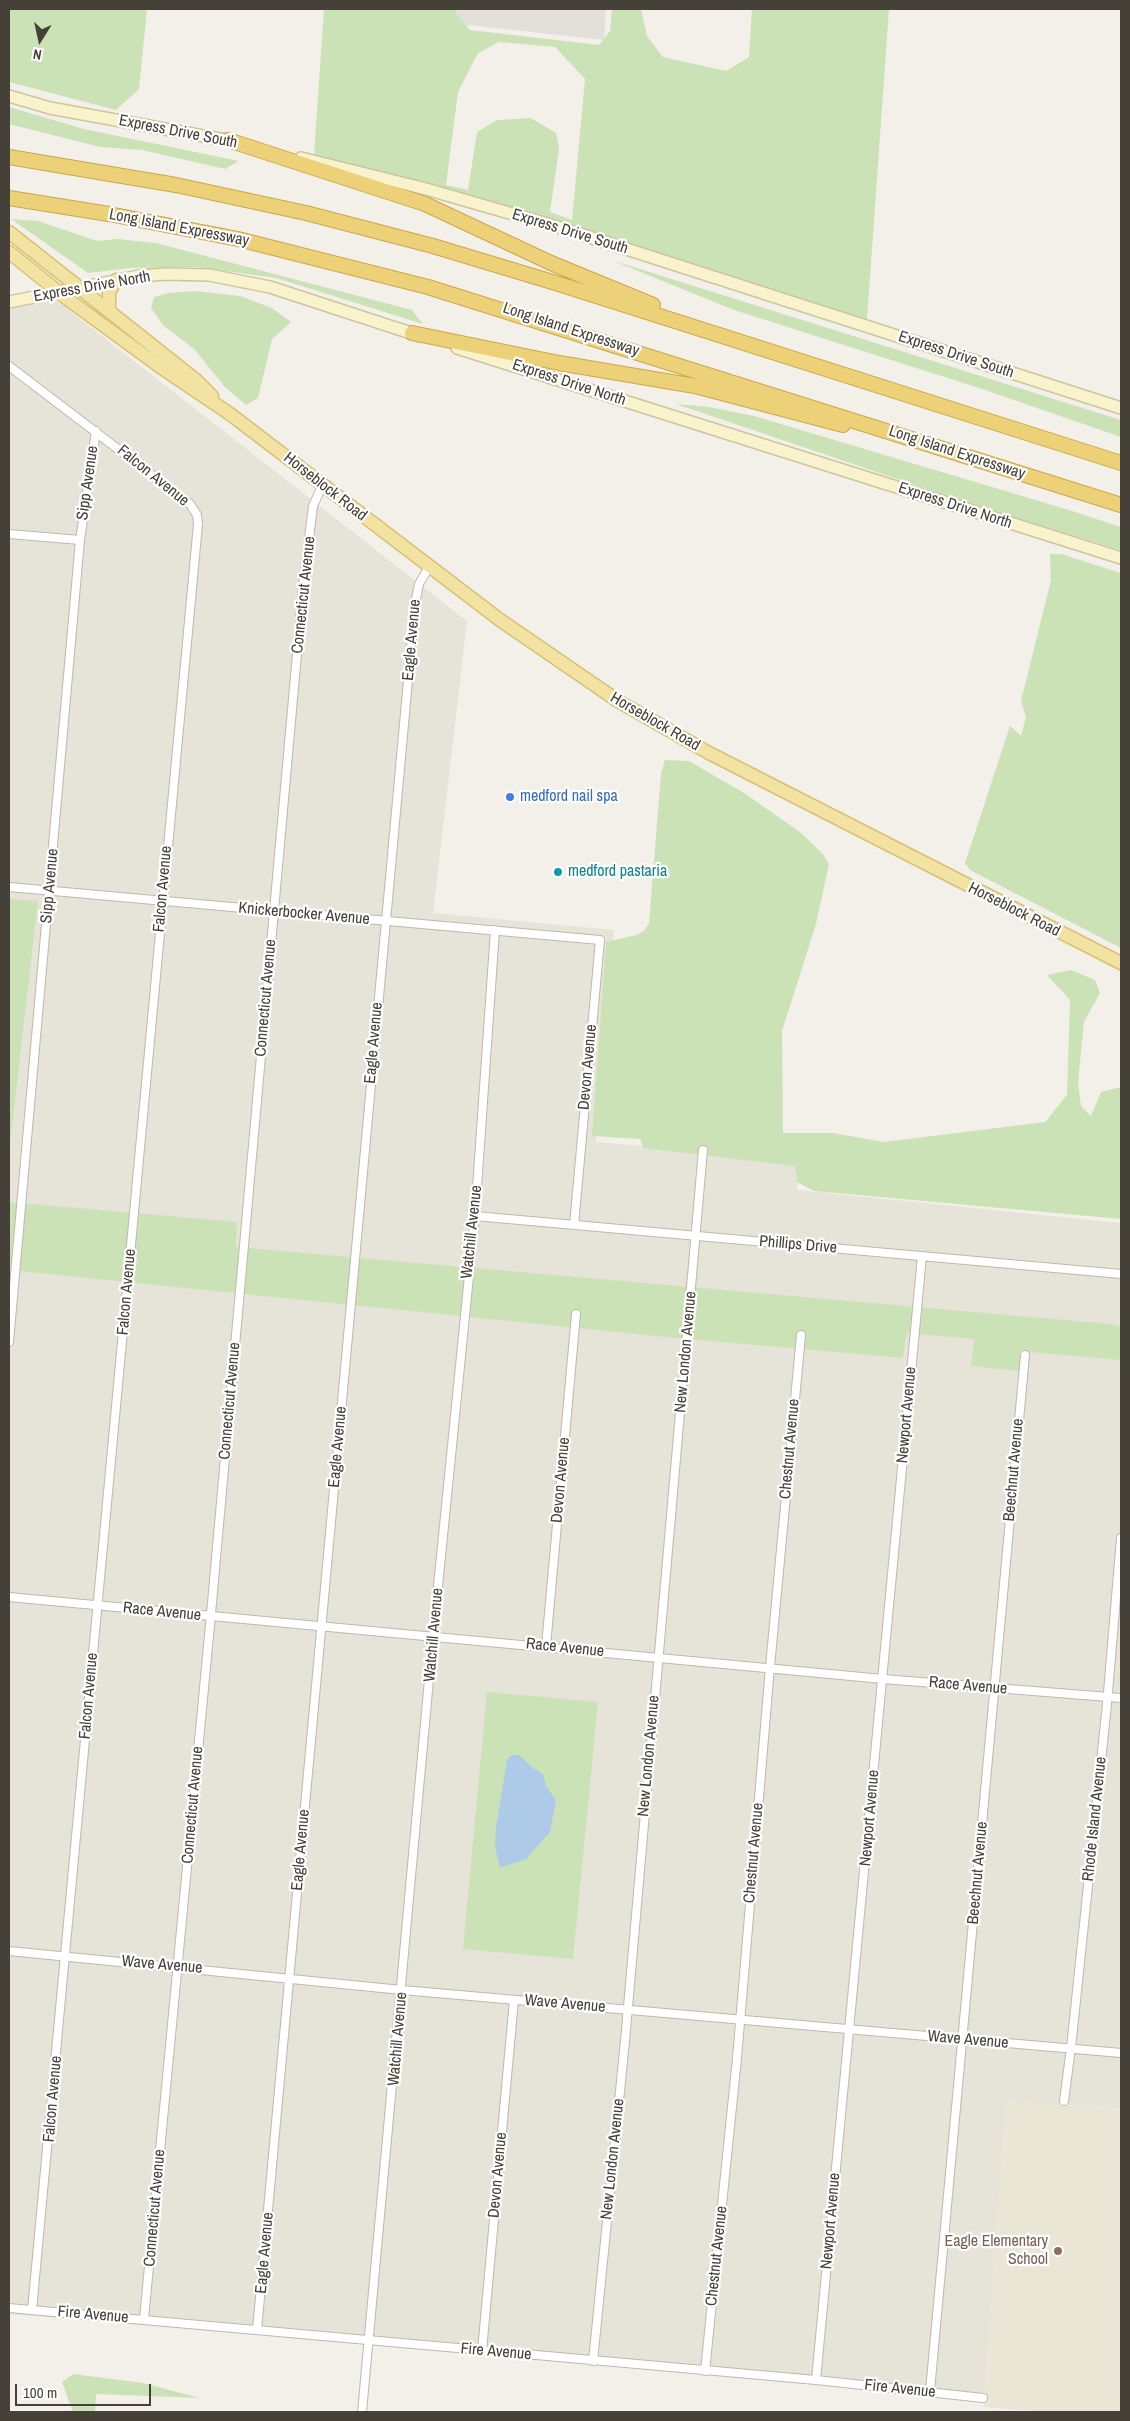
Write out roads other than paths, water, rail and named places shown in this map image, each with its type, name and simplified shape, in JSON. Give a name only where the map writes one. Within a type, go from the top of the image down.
[{"type":"highway","points":[[228,140],[302,166],[378,187],[425,204],[551,263],[734,340]]},
{"type":"highway","points":[[9,157],[176,185],[370,229],[497,265],[1121,463]]},
{"type":"highway","name":"Long Island Expressway","points":[[9,198],[173,226],[365,270],[492,305],[1121,505]]},
{"type":"highway","points":[[412,333],[551,361],[687,384],[817,419],[932,445]]},
{"type":"main road","name":"Express Drive South","points":[[9,96],[59,110],[228,140],[377,176],[552,226],[1121,408]]},
{"type":"main road","name":"Horseblock Road","points":[[9,232],[197,381],[230,414]]},
{"type":"main road","name":"Horseblock Road","points":[[9,252],[59,292],[189,388],[230,414],[429,567],[535,644],[647,719],[854,828],[1121,963]]},
{"type":"main road","name":"Express Drive North","points":[[9,302],[116,280],[166,274],[229,278],[286,292],[1121,558]]},
{"type":"main road","points":[[109,311],[109,292],[116,280]]},
{"type":"street","name":"Falcon Avenue","points":[[9,366],[190,504],[197,515],[198,524],[32,2310]]},
{"type":"street","name":"Sipp Avenue","points":[[9,1342],[80,540],[96,431]]},
{"type":"street","name":"Connecticut Avenue","points":[[144,2319],[211,1616],[311,516],[315,499],[322,486]]},
{"type":"street","points":[[9,534],[80,540]]},
{"type":"street","name":"Eagle Avenue","points":[[257,2330],[414,604],[419,584],[429,567]]},
{"type":"street","name":"Knickerbocker Avenue","points":[[9,887],[600,940]]},
{"type":"street","name":"Watchill Avenue","points":[[362,2412],[433,1636],[475,1216],[495,930]]},
{"type":"street","name":"Devon Avenue","points":[[574,1225],[600,940]]},
{"type":"street","name":"New London Avenue","points":[[593,2361],[703,1150]]},
{"type":"street","name":"Phillips Drive","points":[[475,1216],[1121,1274]]},
{"type":"street","name":"Newport Avenue","points":[[816,2380],[922,1256]]},
{"type":"street","name":"Devon Avenue","points":[[546,1646],[576,1314]]},
{"type":"street","name":"Chestnut Avenue","points":[[706,2371],[802,1335]]},
{"type":"street","name":"Beechnut Avenue","points":[[930,2391],[1025,1355]]},
{"type":"street","name":"Rhode Island Avenue","points":[[1064,2101],[1107,1697],[1121,1538]]},
{"type":"street","name":"Race Avenue","points":[[9,1597],[883,1679],[1121,1698]]},
{"type":"street","name":"Wave Avenue","points":[[9,1951],[290,1977],[402,1990],[739,2018],[1121,2053]]},
{"type":"street","name":"Devon Avenue","points":[[482,2351],[514,2000]]},
{"type":"street","name":"Fire Avenue","points":[[9,2308],[816,2380],[984,2398]]},
{"type":"water","points":[[512,1755],[519,1755],[533,1768],[543,1774],[546,1786],[556,1800],[550,1832],[526,1859],[500,1868],[495,1846],[496,1827],[507,1760]]},
{"type":"place","name":"medford nail spa","points":[[510,797]]},
{"type":"place","name":"medford pastaria","points":[[558,872]]},
{"type":"place","name":"Eagle Elementary School","points":[[1058,2251]]}]
